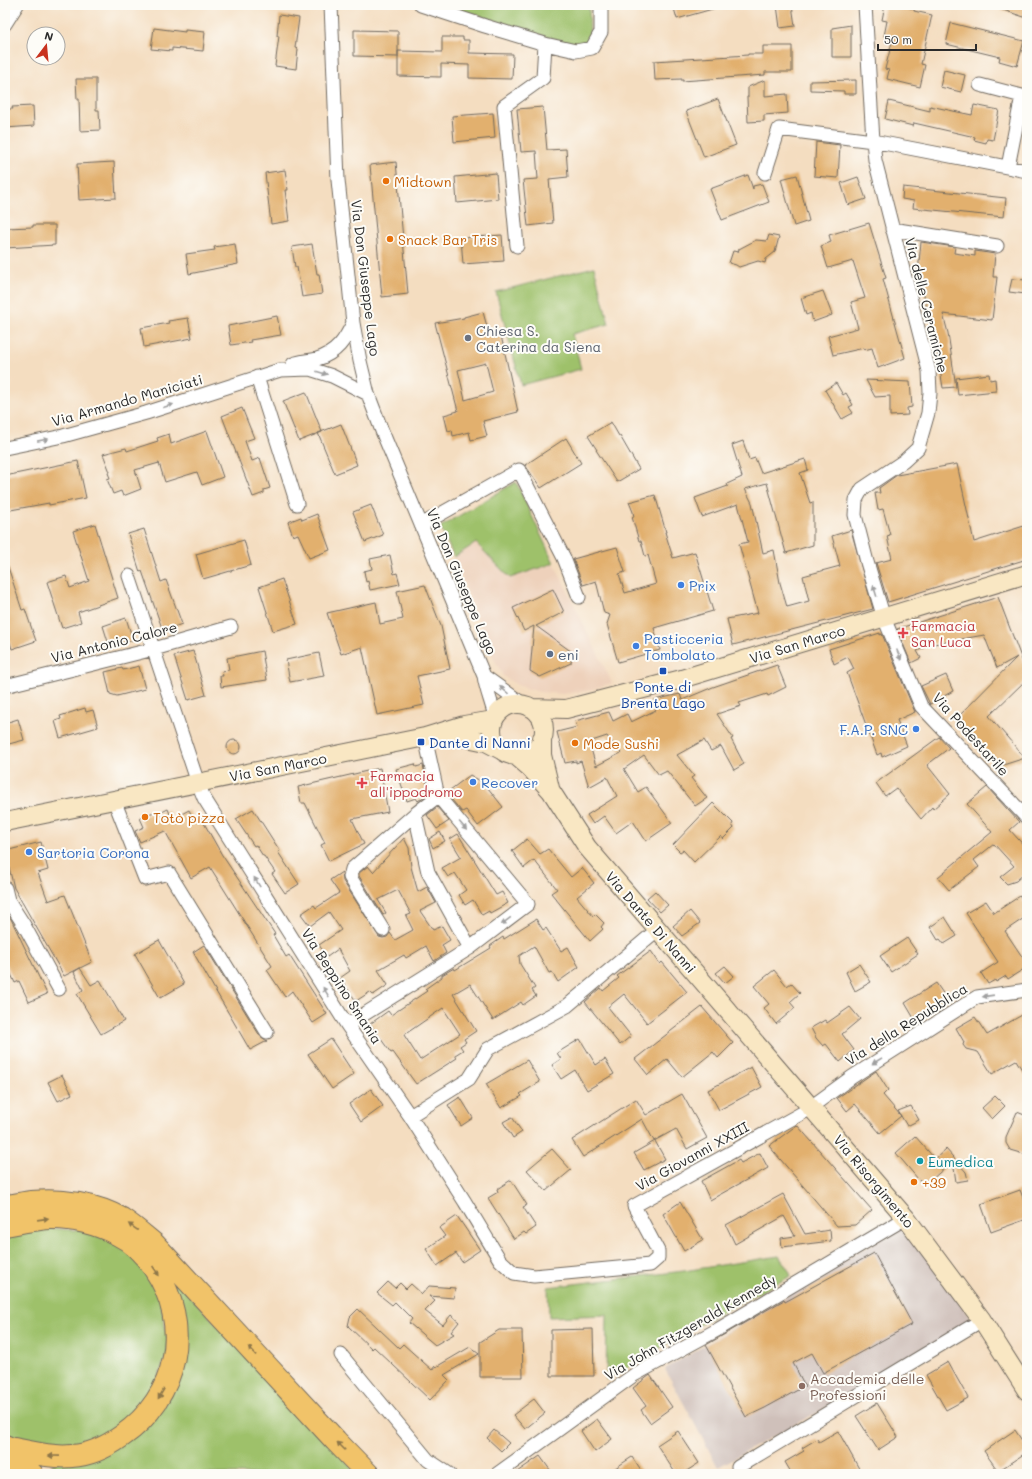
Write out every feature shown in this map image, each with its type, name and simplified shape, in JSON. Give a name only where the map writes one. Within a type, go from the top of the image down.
[{"type":"highway","points":[[5,1206],[33,1202],[80,1204],[121,1219],[141,1233],[154,1244],[368,1474]]},
{"type":"highway","points":[[5,1226],[50,1218],[75,1220],[101,1227],[118,1234],[139,1250],[161,1278],[169,1297],[176,1323],[173,1360],[166,1385],[143,1419],[132,1429],[112,1443],[94,1451],[73,1456],[48,1456],[5,1446]]},
{"type":"highway","points":[[5,1460],[32,1474]]},
{"type":"main road","name":"Via San Marco","points":[[527,706],[566,709],[678,680],[1027,574]]},
{"type":"main road","points":[[543,736],[541,719],[537,712],[527,706],[515,704],[507,706],[494,718],[492,733],[497,745],[509,753],[523,755],[535,749],[553,722],[566,709]]},
{"type":"main road","name":"Via San Marco","points":[[5,822],[433,735],[464,725],[494,718]]},
{"type":"main road","name":"Via San Marco","points":[[433,735],[486,742],[509,753]]},
{"type":"main road","name":"Via Dante Di Nanni","points":[[543,736],[542,755],[551,791]]},
{"type":"main road","name":"Via Dante Di Nanni","points":[[509,753],[530,768],[551,791],[587,847],[759,1048]]},
{"type":"main road","name":"Via Risorgimento","points":[[759,1048],[906,1218],[982,1320],[1027,1391]]},
{"type":"street","points":[[5,24],[17,5]]},
{"type":"street","name":"Via Don Giuseppe Lago","points":[[331,5],[338,180],[353,322],[360,361],[368,394],[382,431],[484,676],[492,704],[494,718]]},
{"type":"street","points":[[421,5],[545,44],[576,51],[592,48],[601,32],[601,5]]},
{"type":"street","name":"Via delle Ceramiche","points":[[865,5],[875,160],[929,371],[930,393],[928,413],[918,448],[904,461],[862,489],[856,500],[855,515],[884,618]]},
{"type":"street","points":[[517,246],[504,106],[543,78],[545,44]]},
{"type":"street","points":[[980,85],[1022,96],[1008,167]]},
{"type":"street","points":[[765,173],[779,129],[873,141],[1027,171]]},
{"type":"street","name":"Via delle Ceramiche","points":[[892,229],[997,246]]},
{"type":"street","name":"Via Armando Maniciati","points":[[5,448],[64,436],[101,426],[280,370],[295,363],[318,359],[333,352],[342,344],[353,322]]},
{"type":"street","name":"Via Armando Maniciati","points":[[280,370],[310,370],[332,376],[368,394]]},
{"type":"street","points":[[257,377],[297,504]]},
{"type":"street","points":[[421,525],[519,470],[564,558],[579,597]]},
{"type":"street","name":"Via Beppino Smania","points":[[129,576],[204,798],[346,1026],[410,1116],[465,1202]]},
{"type":"street","name":"Via Podestarile","points":[[884,618],[921,706],[1027,818]]},
{"type":"street","name":"Via Antonio Calore","points":[[5,686],[154,649],[231,627]]},
{"type":"street","name":"Via Don Giuseppe Lago","points":[[484,676],[527,706]]},
{"type":"street","points":[[346,1026],[470,948],[528,904],[438,796],[433,735]]},
{"type":"street","points":[[383,930],[350,876],[350,872],[415,814],[438,796]]},
{"type":"street","points":[[114,800],[145,879],[169,873],[267,1032]]},
{"type":"street","points":[[415,814],[428,872],[470,948]]},
{"type":"street","points":[[5,888],[8,900],[24,924],[59,989]]},
{"type":"street","points":[[410,1116],[469,1079],[488,1049],[566,1006],[657,930]]},
{"type":"street","name":"Via della Repubblica","points":[[811,1108],[852,1077],[977,997],[1027,990]]},
{"type":"street","name":"Via Giovanni XXIII","points":[[465,1202],[500,1260],[514,1273],[534,1276],[650,1265],[658,1258],[658,1251],[634,1206],[811,1108]]},
{"type":"street","name":"Via John Fitzgerald Kennedy","points":[[497,1474],[634,1375],[718,1330],[906,1218]]},
{"type":"street","points":[[738,1467],[982,1320]]},
{"type":"street","points":[[341,1355],[428,1460],[449,1474]]},
{"type":"shaded area","points":[[476,543],[510,578],[554,563],[612,683],[586,691],[563,694],[539,692],[517,685],[503,676],[495,661],[454,557]]},
{"type":"shaded area","points":[[904,1225],[973,1321],[836,1402],[718,1467],[665,1369]]},
{"type":"green space","points":[[444,5],[589,5],[590,42],[574,44]]},
{"type":"green space","points":[[594,267],[609,324],[572,334],[581,369],[521,385],[496,292]]},
{"type":"green space","points":[[516,482],[554,563],[510,578],[476,543],[454,557],[440,527]]},
{"type":"green space","points":[[36,1227],[96,1232],[134,1255],[159,1291],[169,1349],[148,1403],[102,1439],[59,1449],[14,1438],[5,1434],[5,1233]]},
{"type":"green space","points":[[779,1256],[791,1276],[711,1318],[606,1380],[607,1315],[549,1317],[548,1287],[684,1271]]},
{"type":"green space","points":[[170,1275],[358,1474],[71,1474],[51,1465],[165,1404]]},
{"type":"building","points":[[673,5],[715,5],[716,8],[677,19]]},
{"type":"building","points":[[777,5],[792,5],[795,26],[780,28]]},
{"type":"building","points":[[885,5],[899,5],[914,9],[914,11],[932,15],[921,64],[925,65],[920,87],[887,79],[889,70],[885,69],[893,38],[884,36],[887,21],[882,20]]},
{"type":"building","points":[[994,5],[1027,5],[1027,18],[994,7]]},
{"type":"building","points":[[279,15],[299,18],[295,48],[298,49],[296,69],[275,66],[279,36],[277,36]]},
{"type":"building","points":[[951,23],[1024,41],[1017,66],[999,61],[1000,57],[946,44]]},
{"type":"building","points":[[851,25],[851,57],[832,57],[832,28]]},
{"type":"building","points":[[154,28],[185,32],[185,30],[205,32],[203,51],[172,48],[172,51],[151,49]]},
{"type":"building","points":[[354,30],[398,31],[398,57],[354,56]]},
{"type":"building","points":[[442,37],[463,37],[463,40],[469,40],[469,53],[513,54],[512,79],[469,78],[469,65],[441,64],[441,77],[398,76],[398,51],[442,52]]},
{"type":"building","points":[[763,46],[792,46],[792,72],[765,72],[765,75],[682,81],[682,79],[655,80],[654,61],[763,54]]},
{"type":"building","points":[[944,70],[965,75],[961,92],[940,87]]},
{"type":"building","points":[[76,79],[96,79],[96,110],[99,110],[100,130],[80,131],[79,99],[77,99]]},
{"type":"building","points":[[765,80],[765,96],[787,94],[788,113],[764,115],[764,121],[748,122],[748,87]]},
{"type":"building","points":[[856,80],[856,94],[844,94],[844,91],[810,90],[810,81]]},
{"type":"building","points":[[718,99],[736,145],[704,157],[686,111]]},
{"type":"building","points":[[889,101],[930,111],[930,106],[972,115],[974,105],[999,110],[993,140],[987,139],[986,143],[974,140],[975,137],[914,123],[913,126],[885,119]]},
{"type":"building","points":[[33,106],[34,126],[5,128],[5,109],[13,109],[12,107]]},
{"type":"building","points":[[543,107],[547,150],[566,149],[568,177],[549,179],[553,223],[528,226],[523,180],[538,179],[536,151],[521,152],[517,109]]},
{"type":"building","points":[[493,113],[495,138],[454,142],[452,116]]},
{"type":"building","points":[[816,142],[840,145],[838,178],[814,176]]},
{"type":"building","points":[[114,162],[116,198],[79,200],[77,164]]},
{"type":"building","points":[[396,162],[408,294],[382,297],[370,165]]},
{"type":"building","points":[[285,170],[288,190],[285,190],[289,221],[271,224],[265,173]]},
{"type":"building","points":[[496,173],[498,199],[457,203],[455,177]]},
{"type":"building","points":[[748,175],[753,189],[753,186],[762,184],[769,202],[722,220],[710,189]]},
{"type":"building","points":[[797,175],[809,221],[794,226],[781,179]]},
{"type":"building","points":[[858,177],[866,199],[848,205],[841,183]]},
{"type":"building","points":[[903,187],[1006,198],[1004,217],[913,208],[914,201],[902,199]]},
{"type":"building","points":[[869,223],[886,278],[883,279],[905,358],[878,368],[872,348],[864,350],[864,348],[833,355],[828,336],[858,328],[851,302],[865,298],[853,261],[828,268],[821,246],[831,242],[829,235]]},
{"type":"building","points":[[33,225],[55,225],[55,245],[5,248],[5,228],[33,227]]},
{"type":"building","points":[[502,235],[504,261],[463,264],[461,238]]},
{"type":"building","points":[[769,235],[779,237],[775,252],[766,259],[765,263],[758,261],[739,267],[729,263],[733,251],[738,252],[739,249],[756,240],[767,241]]},
{"type":"building","points":[[921,242],[955,247],[954,253],[975,256],[975,251],[995,254],[993,277],[997,277],[992,320],[943,314],[948,333],[956,387],[943,388],[934,332],[918,272]]},
{"type":"building","points":[[235,244],[238,264],[189,274],[186,254],[215,250],[214,247]]},
{"type":"building","points":[[312,244],[322,294],[302,297],[292,247]]},
{"type":"building","points":[[1012,279],[1027,280],[1025,294],[1009,292]]},
{"type":"building","points":[[823,291],[832,315],[813,322],[811,313],[806,315],[801,298]]},
{"type":"building","points":[[483,312],[489,334],[500,331],[518,412],[483,421],[487,436],[471,440],[469,432],[453,436],[452,430],[448,431],[444,415],[458,411],[435,323]],"holes":[[[486,363],[493,392],[465,400],[458,370]]]},
{"type":"building","points":[[277,316],[281,335],[231,345],[228,326]]},
{"type":"building","points":[[188,318],[192,338],[144,347],[141,328],[169,323],[168,321]]},
{"type":"building","points":[[989,374],[990,380],[995,379],[996,391],[958,395],[956,378]]},
{"type":"building","points":[[866,380],[910,382],[912,407],[907,408],[908,415],[890,416],[890,396],[875,397]]},
{"type":"building","points":[[836,383],[843,395],[846,393],[853,405],[849,407],[853,413],[842,419],[825,390]]},
{"type":"building","points":[[306,392],[322,432],[299,441],[283,401]]},
{"type":"building","points":[[242,408],[254,438],[245,441],[252,461],[260,458],[270,488],[264,490],[264,493],[253,497],[222,416]]},
{"type":"building","points":[[611,422],[639,469],[617,482],[588,436]]},
{"type":"building","points":[[341,424],[357,465],[335,474],[318,433]]},
{"type":"building","points":[[207,431],[223,477],[202,485],[197,472],[165,482],[159,463],[135,470],[141,489],[123,496],[121,491],[113,494],[107,479],[110,478],[108,473],[110,472],[103,454],[126,448],[127,451],[158,441],[157,438],[169,434],[171,444]]},
{"type":"building","points":[[566,438],[581,463],[541,488],[525,465]]},
{"type":"building","points":[[743,441],[749,460],[755,458],[761,473],[805,459],[808,470],[800,473],[810,503],[813,502],[813,545],[786,553],[767,483],[745,489],[752,503],[763,553],[774,550],[780,583],[787,607],[809,601],[803,576],[840,566],[832,536],[851,530],[873,609],[733,645],[727,619],[758,613],[739,544],[748,542],[738,504],[702,517],[695,498],[728,486],[727,484],[742,477],[732,445]]},
{"type":"building","points":[[78,461],[86,498],[5,511],[5,476]]},
{"type":"building","points":[[957,464],[974,542],[1027,525],[1027,559],[888,602],[876,563],[892,559],[887,536],[890,535],[883,509],[878,510],[875,493],[880,493],[879,488],[897,475]]},
{"type":"building","points":[[655,495],[673,558],[695,552],[713,611],[654,628],[660,650],[618,662],[607,624],[610,615],[604,613],[596,581],[583,585],[573,559],[617,547],[625,572],[619,574],[625,593],[656,584],[648,555],[645,556],[641,541],[639,541],[632,517],[634,517],[633,512],[629,502]]},
{"type":"building","points":[[371,505],[383,535],[365,542],[353,512]]},
{"type":"building","points":[[317,514],[330,550],[309,558],[298,534],[293,536],[288,522],[301,517],[302,520]]},
{"type":"building","points":[[95,524],[118,598],[78,612],[81,622],[62,628],[47,582],[66,576],[70,588],[89,581],[73,531]]},
{"type":"building","points":[[144,529],[161,582],[166,580],[182,624],[163,631],[142,571],[140,572],[128,534]]},
{"type":"building","points":[[244,540],[251,565],[203,579],[196,554]]},
{"type":"building","points":[[390,555],[394,574],[397,573],[400,584],[370,590],[368,581],[366,582],[364,571],[372,569],[370,559]]},
{"type":"building","points":[[7,564],[22,610],[25,609],[36,641],[12,649],[5,627],[5,565]]},
{"type":"building","points":[[282,579],[297,624],[273,631],[259,587]]},
{"type":"building","points":[[425,585],[441,626],[450,669],[417,676],[424,705],[377,715],[362,647],[341,654],[327,613],[376,602],[380,624],[403,619],[397,591]]},
{"type":"building","points":[[553,589],[564,612],[536,626],[572,652],[571,663],[540,677],[530,671],[534,626],[524,631],[513,608]]},
{"type":"building","points":[[998,597],[1027,673],[1027,679],[989,716],[1025,758],[1000,766],[956,719],[1017,657],[997,668],[984,635],[934,644],[917,651],[921,658],[911,663],[897,629]]},
{"type":"building","points":[[126,618],[133,640],[110,648],[103,626]]},
{"type":"building","points":[[880,633],[880,635],[882,634],[915,712],[897,720],[907,746],[882,757],[881,753],[877,755],[847,673],[854,669],[848,657],[834,664],[829,649]]},
{"type":"building","points":[[193,651],[206,695],[188,700],[174,656]]},
{"type":"building","points":[[262,651],[267,680],[221,687],[220,676],[223,676],[222,671],[229,670],[227,658]]},
{"type":"building","points":[[319,653],[324,676],[290,682],[286,660]]},
{"type":"building","points":[[777,665],[786,687],[768,696],[767,694],[739,703],[741,706],[717,714],[733,738],[731,739],[744,764],[734,770],[721,746],[711,751],[704,740],[677,755],[694,776],[691,778],[707,798],[695,806],[667,771],[659,775],[644,755],[624,769],[638,792],[646,787],[672,823],[646,841],[633,821],[616,833],[604,816],[593,824],[587,815],[617,796],[607,777],[589,787],[581,761],[576,763],[576,761],[565,763],[557,732],[577,727],[575,721],[609,712],[613,721],[627,714],[631,722],[656,710],[654,700],[680,694],[682,700],[713,687]],"holes":[[[607,736],[621,753],[596,766],[589,742]]]},
{"type":"building","points":[[139,666],[145,689],[117,696],[110,694],[105,672]]},
{"type":"building","points":[[946,675],[953,691],[930,704],[921,686]]},
{"type":"building","points":[[85,708],[86,712],[93,710],[98,727],[60,738],[55,721],[61,719],[60,716]]},
{"type":"building","points":[[18,719],[24,740],[5,745],[5,723]]},
{"type":"building","points":[[939,737],[949,748],[927,765],[950,794],[933,809],[932,807],[921,819],[896,788],[885,796],[876,783]]},
{"type":"building","points":[[234,740],[239,742],[241,747],[239,752],[234,754],[229,752],[227,747],[229,742]]},
{"type":"building","points":[[415,764],[416,767],[423,765],[429,793],[418,801],[416,798],[407,801],[396,769]]},
{"type":"building","points":[[380,768],[388,812],[352,819],[364,844],[329,861],[321,845],[325,843],[305,803],[301,803],[298,787]]},
{"type":"building","points":[[470,775],[484,783],[503,807],[478,826],[466,810],[462,812],[446,793]]},
{"type":"building","points":[[987,787],[1019,822],[1010,830],[1027,849],[1027,871],[1016,881],[1007,884],[1000,877],[1014,866],[994,844],[974,860],[979,867],[949,890],[938,877],[992,832],[967,804]]},
{"type":"building","points":[[713,803],[733,823],[732,825],[734,828],[723,839],[721,836],[694,862],[683,850],[680,852],[673,845]]},
{"type":"building","points":[[437,807],[449,821],[437,829],[427,815]]},
{"type":"building","points":[[168,809],[172,819],[189,810],[194,820],[200,816],[222,855],[275,934],[273,935],[286,957],[289,955],[327,1014],[313,1023],[292,991],[285,997],[267,970],[272,966],[210,867],[191,878],[165,831],[140,842],[135,831],[144,827],[140,818],[156,811],[158,814]]},
{"type":"building","points":[[253,809],[299,884],[285,893],[272,874],[275,872],[256,845],[254,846],[236,819]]},
{"type":"building","points":[[440,832],[445,841],[433,848],[429,839]]},
{"type":"building","points":[[458,834],[496,895],[502,892],[508,903],[490,913],[489,911],[482,915],[473,900],[465,905],[459,895],[466,890],[455,873],[448,877],[442,868],[461,857],[450,839]]},
{"type":"building","points":[[404,838],[409,848],[411,867],[418,892],[427,887],[436,903],[420,911],[433,930],[442,926],[450,940],[442,945],[446,953],[434,961],[426,946],[406,958],[404,955],[378,970],[388,985],[373,995],[370,992],[356,1001],[340,978],[350,971],[338,949],[327,957],[319,945],[341,930],[329,912],[310,926],[301,914],[314,905],[316,908],[339,893],[330,880],[342,872],[343,881],[379,937],[387,937],[390,933],[395,940],[413,930],[406,916],[411,914],[398,890],[378,900],[386,913],[383,915],[359,876],[359,873],[368,866],[373,872]]},
{"type":"building","points":[[527,839],[540,854],[548,849],[571,877],[582,868],[594,883],[577,897],[593,916],[595,914],[604,923],[601,927],[603,929],[590,941],[551,893],[557,889],[534,860],[524,868],[512,851]]},
{"type":"building","points":[[41,842],[48,870],[38,873],[48,901],[65,895],[92,962],[64,976],[14,888],[5,851]]},
{"type":"building","points":[[655,891],[668,905],[660,912],[647,898]]},
{"type":"building","points":[[1020,896],[1027,907],[1027,916],[1005,931],[1027,964],[1027,967],[1008,979],[1006,976],[996,982],[995,980],[988,984],[981,973],[998,962],[966,913],[986,901],[994,913]]},
{"type":"building","points":[[5,910],[11,919],[47,994],[29,1002],[19,981],[15,983],[5,961]]},
{"type":"building","points":[[690,911],[700,923],[682,936],[673,926]]},
{"type":"building","points":[[945,917],[957,936],[944,944],[940,939],[938,940],[930,927]]},
{"type":"building","points":[[536,919],[543,930],[546,928],[561,951],[568,947],[579,967],[558,982],[552,972],[549,973],[534,946],[519,956],[520,964],[535,988],[532,990],[536,996],[523,1005],[521,1002],[493,1020],[470,984],[453,994],[476,1031],[464,1039],[466,1042],[460,1046],[463,1050],[455,1055],[457,1058],[416,1084],[393,1052],[391,1053],[370,1024],[388,1011],[391,1015],[427,991],[425,989],[442,977],[442,975],[454,968],[455,970],[491,948],[490,946],[503,937],[504,939]],"holes":[[[443,1008],[460,1034],[420,1060],[404,1035]]]},
{"type":"building","points":[[907,938],[918,954],[891,972],[880,956]]},
{"type":"building","points":[[159,940],[184,984],[160,998],[135,954]]},
{"type":"building","points":[[204,945],[260,1036],[267,1041],[250,1050],[193,952]]},
{"type":"building","points":[[651,951],[660,964],[662,962],[687,992],[647,1023],[624,994],[608,1007],[631,1036],[620,1045],[585,1002],[601,988],[603,991],[619,978],[617,976]]},
{"type":"building","points":[[859,964],[871,982],[855,991],[846,972]]},
{"type":"building","points":[[725,966],[734,976],[725,983],[716,973]]},
{"type":"building","points":[[80,968],[91,985],[100,980],[124,1021],[101,1034],[77,994],[83,990],[74,972]]},
{"type":"building","points":[[774,970],[787,986],[791,983],[800,993],[790,1002],[795,1008],[776,1024],[764,1008],[769,1004],[754,986]]},
{"type":"building","points":[[936,983],[947,999],[915,1020],[905,1003]]},
{"type":"building","points":[[702,1007],[733,1043],[718,1058],[713,1052],[682,1077],[667,1059],[648,1075],[635,1059]]},
{"type":"building","points":[[850,1007],[860,1019],[842,1034],[854,1050],[840,1062],[826,1044],[823,1046],[816,1038],[811,1028],[825,1020],[827,1023]]},
{"type":"building","points":[[1022,1015],[1027,1023],[1027,1078],[1016,1060],[992,1074],[978,1052],[966,1049],[963,1045],[964,1042],[956,1028],[975,1017],[987,1035]]},
{"type":"building","points":[[331,1039],[354,1074],[332,1089],[308,1054]]},
{"type":"building","points":[[580,1039],[596,1065],[605,1059],[614,1074],[587,1090],[575,1070],[561,1079],[552,1065],[561,1059],[557,1053]]},
{"type":"building","points":[[527,1060],[540,1082],[520,1094],[522,1096],[501,1108],[486,1084]]},
{"type":"building","points":[[751,1067],[762,1087],[719,1110],[708,1090]]},
{"type":"building","points":[[876,1071],[888,1090],[883,1095],[901,1116],[880,1133],[855,1104],[847,1111],[837,1098]]},
{"type":"building","points":[[62,1075],[72,1094],[58,1101],[48,1082]]},
{"type":"building","points":[[371,1089],[383,1106],[361,1122],[349,1104]]},
{"type":"building","points":[[682,1094],[707,1138],[687,1149],[676,1129],[654,1141],[642,1119],[583,1157],[572,1140],[636,1099],[646,1115]]},
{"type":"building","points":[[995,1096],[1005,1106],[992,1119],[982,1108]]},
{"type":"building","points":[[460,1097],[473,1118],[461,1126],[448,1105]]},
{"type":"building","points":[[911,1106],[919,1120],[907,1126],[898,1111]]},
{"type":"building","points":[[1017,1112],[1027,1116],[1027,1155],[1010,1150],[1006,1143],[1006,1137]]},
{"type":"building","points":[[512,1117],[522,1132],[513,1138],[503,1122]]},
{"type":"building","points":[[797,1125],[872,1210],[855,1225],[837,1226],[769,1146]]},
{"type":"building","name":"Eumedica","points":[[915,1136],[935,1159],[946,1149],[966,1172],[968,1180],[956,1182],[953,1161],[924,1186],[896,1153]]},
{"type":"building","points":[[655,1141],[665,1159],[644,1170],[634,1153]]},
{"type":"building","points":[[552,1149],[571,1170],[546,1191],[527,1170]]},
{"type":"building","points":[[760,1153],[768,1168],[710,1200],[701,1181],[739,1160],[741,1163]]},
{"type":"building","points":[[511,1180],[527,1205],[523,1207],[536,1227],[526,1234],[524,1232],[514,1239],[488,1198],[498,1192],[497,1189]]},
{"type":"building","points":[[1020,1190],[1027,1208],[1027,1219],[991,1232],[981,1204]]},
{"type":"building","points":[[783,1194],[805,1234],[830,1230],[831,1241],[782,1247],[781,1238],[795,1236],[784,1216],[735,1244],[726,1225]]},
{"type":"building","points":[[680,1202],[703,1240],[684,1251],[663,1214]]},
{"type":"building","points":[[457,1216],[480,1250],[462,1262],[456,1253],[437,1266],[426,1249],[445,1236],[439,1228]]},
{"type":"building","points":[[874,1253],[912,1324],[823,1373],[812,1353],[793,1363],[805,1386],[746,1417],[706,1345],[784,1300],[785,1302]]},
{"type":"building","points":[[388,1282],[395,1288],[400,1283],[406,1289],[411,1284],[422,1294],[429,1286],[455,1288],[454,1298],[429,1296],[435,1301],[425,1311],[443,1325],[451,1315],[459,1322],[451,1332],[454,1334],[435,1345],[409,1323],[412,1319],[395,1302],[392,1305],[377,1293]]},
{"type":"building","points":[[358,1309],[399,1348],[403,1344],[432,1370],[435,1366],[436,1367],[470,1347],[479,1354],[444,1375],[449,1380],[430,1400],[374,1347],[372,1349],[348,1326],[350,1317]]},
{"type":"building","points":[[593,1329],[594,1376],[551,1376],[551,1330]]},
{"type":"building","points":[[499,1330],[522,1330],[523,1377],[480,1377],[480,1342]]},
{"type":"building","points":[[948,1362],[968,1398],[946,1410],[926,1375]]},
{"type":"building","points":[[650,1375],[672,1407],[650,1423],[641,1410],[646,1406],[633,1388]]},
{"type":"building","points":[[534,1399],[545,1413],[525,1429],[513,1415]]},
{"type":"building","points":[[877,1403],[898,1437],[878,1450],[856,1416]]},
{"type":"building","points":[[597,1419],[612,1439],[595,1452],[581,1431]]},
{"type":"building","points":[[494,1430],[509,1443],[501,1451],[487,1438]]},
{"type":"building","points":[[1015,1430],[1027,1448],[1027,1452],[998,1471],[984,1451]]},
{"type":"building","points":[[678,1431],[699,1463],[682,1474],[676,1474],[657,1445]]},
{"type":"building","points":[[838,1431],[862,1474],[792,1474],[785,1462],[804,1451],[802,1448],[817,1439],[819,1442]]},
{"type":"building","points":[[540,1456],[553,1474],[514,1474]]},
{"type":"building","points":[[632,1457],[643,1474],[606,1474]]},
{"type":"place","name":"Midtown","points":[[386,181]]},
{"type":"place","name":"Snack Bar Tris","points":[[390,239]]},
{"type":"place","name":"Chiesa S. Caterina da Siena","points":[[468,338]]},
{"type":"place","name":"Prix","points":[[681,585]]},
{"type":"place","name":"Farmacia San Luca","points":[[903,633]]},
{"type":"place","name":"Pasticceria Tombolato","points":[[636,646]]},
{"type":"place","name":"eni","points":[[550,654]]},
{"type":"place","name":"Ponte di Brenta Lago","points":[[663,671]]},
{"type":"place","name":"F.A.P. SNC","points":[[916,729]]},
{"type":"place","name":"Dante di Nanni","points":[[421,742]]},
{"type":"place","name":"Mode Sushi","points":[[575,743]]},
{"type":"place","name":"Recover","points":[[473,782]]},
{"type":"place","name":"Farmacia all'ippodromo","points":[[362,783]]},
{"type":"place","name":"Totò pizza","points":[[145,817]]},
{"type":"place","name":"Sartoria Corona","points":[[29,852]]},
{"type":"place","name":"Eumedica","points":[[920,1161]]},
{"type":"place","name":"+39","points":[[914,1182]]},
{"type":"place","name":"Accademia delle Professioni","points":[[802,1386]]}]
